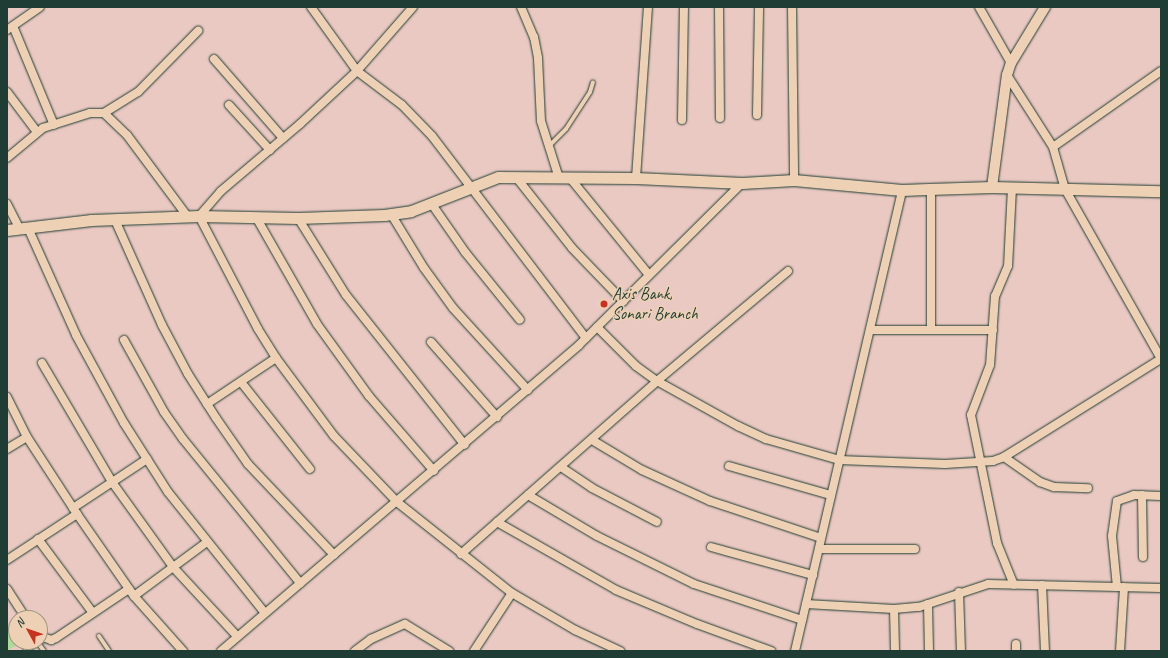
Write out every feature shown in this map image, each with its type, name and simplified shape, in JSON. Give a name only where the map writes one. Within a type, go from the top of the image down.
[{"type":"main road","points":[[7,230],[115,220],[193,216],[298,218],[391,214],[411,211],[498,177],[636,178],[742,183],[794,180],[902,190],[992,187],[1161,191]]},
{"type":"street","points":[[40,7],[10,28],[54,124]]},
{"type":"street","points":[[311,7],[357,71],[402,105],[473,186],[502,230],[586,338]]},
{"type":"street","points":[[193,216],[284,138],[357,71],[413,7]]},
{"type":"street","points":[[521,7],[536,44],[541,121],[559,178]]},
{"type":"street","points":[[636,178],[648,7]]},
{"type":"street","points":[[682,120],[684,7]]},
{"type":"street","points":[[719,7],[720,118]]},
{"type":"street","points":[[757,115],[759,7]]},
{"type":"street","points":[[792,7],[794,180]]},
{"type":"street","points":[[979,7],[1011,63]]},
{"type":"street","points":[[992,187],[1007,75],[1011,63],[1045,7]]},
{"type":"street","points":[[7,158],[37,132],[54,124],[90,113],[104,113],[138,92],[198,31]]},
{"type":"street","points":[[214,59],[284,138]]},
{"type":"street","points":[[1053,147],[1161,71]]},
{"type":"street","points":[[597,327],[636,366],[657,381],[738,426],[766,439],[840,460],[980,464],[1004,457],[1161,359],[1066,189],[1053,147],[1007,75]]},
{"type":"street","points":[[7,92],[37,132]]},
{"type":"street","points":[[229,105],[270,150]]},
{"type":"street","points":[[104,113],[127,135],[193,216],[276,358],[334,436],[397,502],[512,593],[575,630],[620,651]]},
{"type":"street","points":[[516,177],[572,248],[623,301]]},
{"type":"street","points":[[570,178],[649,275]]},
{"type":"street","points":[[221,651],[264,613],[465,445],[586,338],[742,183]]},
{"type":"street","points":[[1012,188],[1010,254],[995,296],[988,372],[971,415],[997,543],[1014,585]]},
{"type":"street","points":[[931,189],[932,330]]},
{"type":"street","points":[[795,651],[902,190]]},
{"type":"street","points":[[431,203],[465,252],[520,320]]},
{"type":"street","points":[[7,204],[24,229],[76,335],[147,459],[168,492],[206,542],[264,613]]},
{"type":"street","points":[[391,214],[424,268],[453,308],[528,390]]},
{"type":"street","points":[[256,217],[317,324],[370,396],[434,471]]},
{"type":"street","points":[[298,218],[346,295],[465,445]]},
{"type":"street","points":[[115,220],[162,325],[207,404],[248,464],[334,555]]},
{"type":"street","points":[[461,554],[592,440],[657,381],[788,271]]},
{"type":"street","points":[[870,330],[993,330]]},
{"type":"street","points":[[124,340],[164,412],[179,433],[300,583]]},
{"type":"street","points":[[431,342],[497,417]]},
{"type":"street","points":[[207,404],[276,358]]},
{"type":"street","points":[[42,363],[112,482],[172,567],[237,636]]},
{"type":"street","points":[[240,382],[310,469]]},
{"type":"street","points":[[7,397],[27,437],[75,511],[129,589],[183,651]]},
{"type":"street","points":[[7,449],[27,437]]},
{"type":"street","points":[[592,440],[642,470],[710,501],[821,538]]},
{"type":"street","points":[[1004,457],[1040,482],[1054,487],[1088,488]]},
{"type":"street","points":[[7,560],[38,539],[112,482],[147,459]]},
{"type":"street","points":[[729,466],[831,495]]},
{"type":"street","points":[[560,467],[592,488],[658,522]]},
{"type":"street","points":[[528,495],[598,536],[694,584],[802,620]]},
{"type":"street","points":[[1142,495],[1142,557]]},
{"type":"street","points":[[1120,651],[1121,587],[1112,536],[1115,507],[1122,497],[1142,495],[1161,496]]},
{"type":"street","points":[[497,522],[616,590],[697,624],[771,651]]},
{"type":"street","points":[[38,539],[94,613]]},
{"type":"street","points":[[134,596],[206,542]]},
{"type":"street","points":[[712,547],[813,575]]},
{"type":"street","points":[[819,549],[915,549]]},
{"type":"street","points":[[806,604],[894,609],[928,604],[960,592],[988,584],[1161,588]]},
{"type":"street","points":[[1042,585],[1045,651]]},
{"type":"street","points":[[7,589],[21,610]]},
{"type":"street","points":[[48,639],[56,638],[129,589]]},
{"type":"street","points":[[960,592],[961,651]]},
{"type":"street","points":[[474,651],[512,593]]},
{"type":"street","points":[[928,604],[929,651]]},
{"type":"street","points":[[894,609],[895,651]]},
{"type":"street","points":[[355,651],[371,639],[405,624],[449,651]]},
{"type":"lane","points":[[549,146],[566,129],[590,92],[593,82]]},
{"type":"lane","points":[[99,636],[108,651]]},
{"type":"green space","points":[[7,623],[9,650],[7,651]]},
{"type":"place","name":"Axis Bank, Sonari Branch","points":[[604,304]]}]
